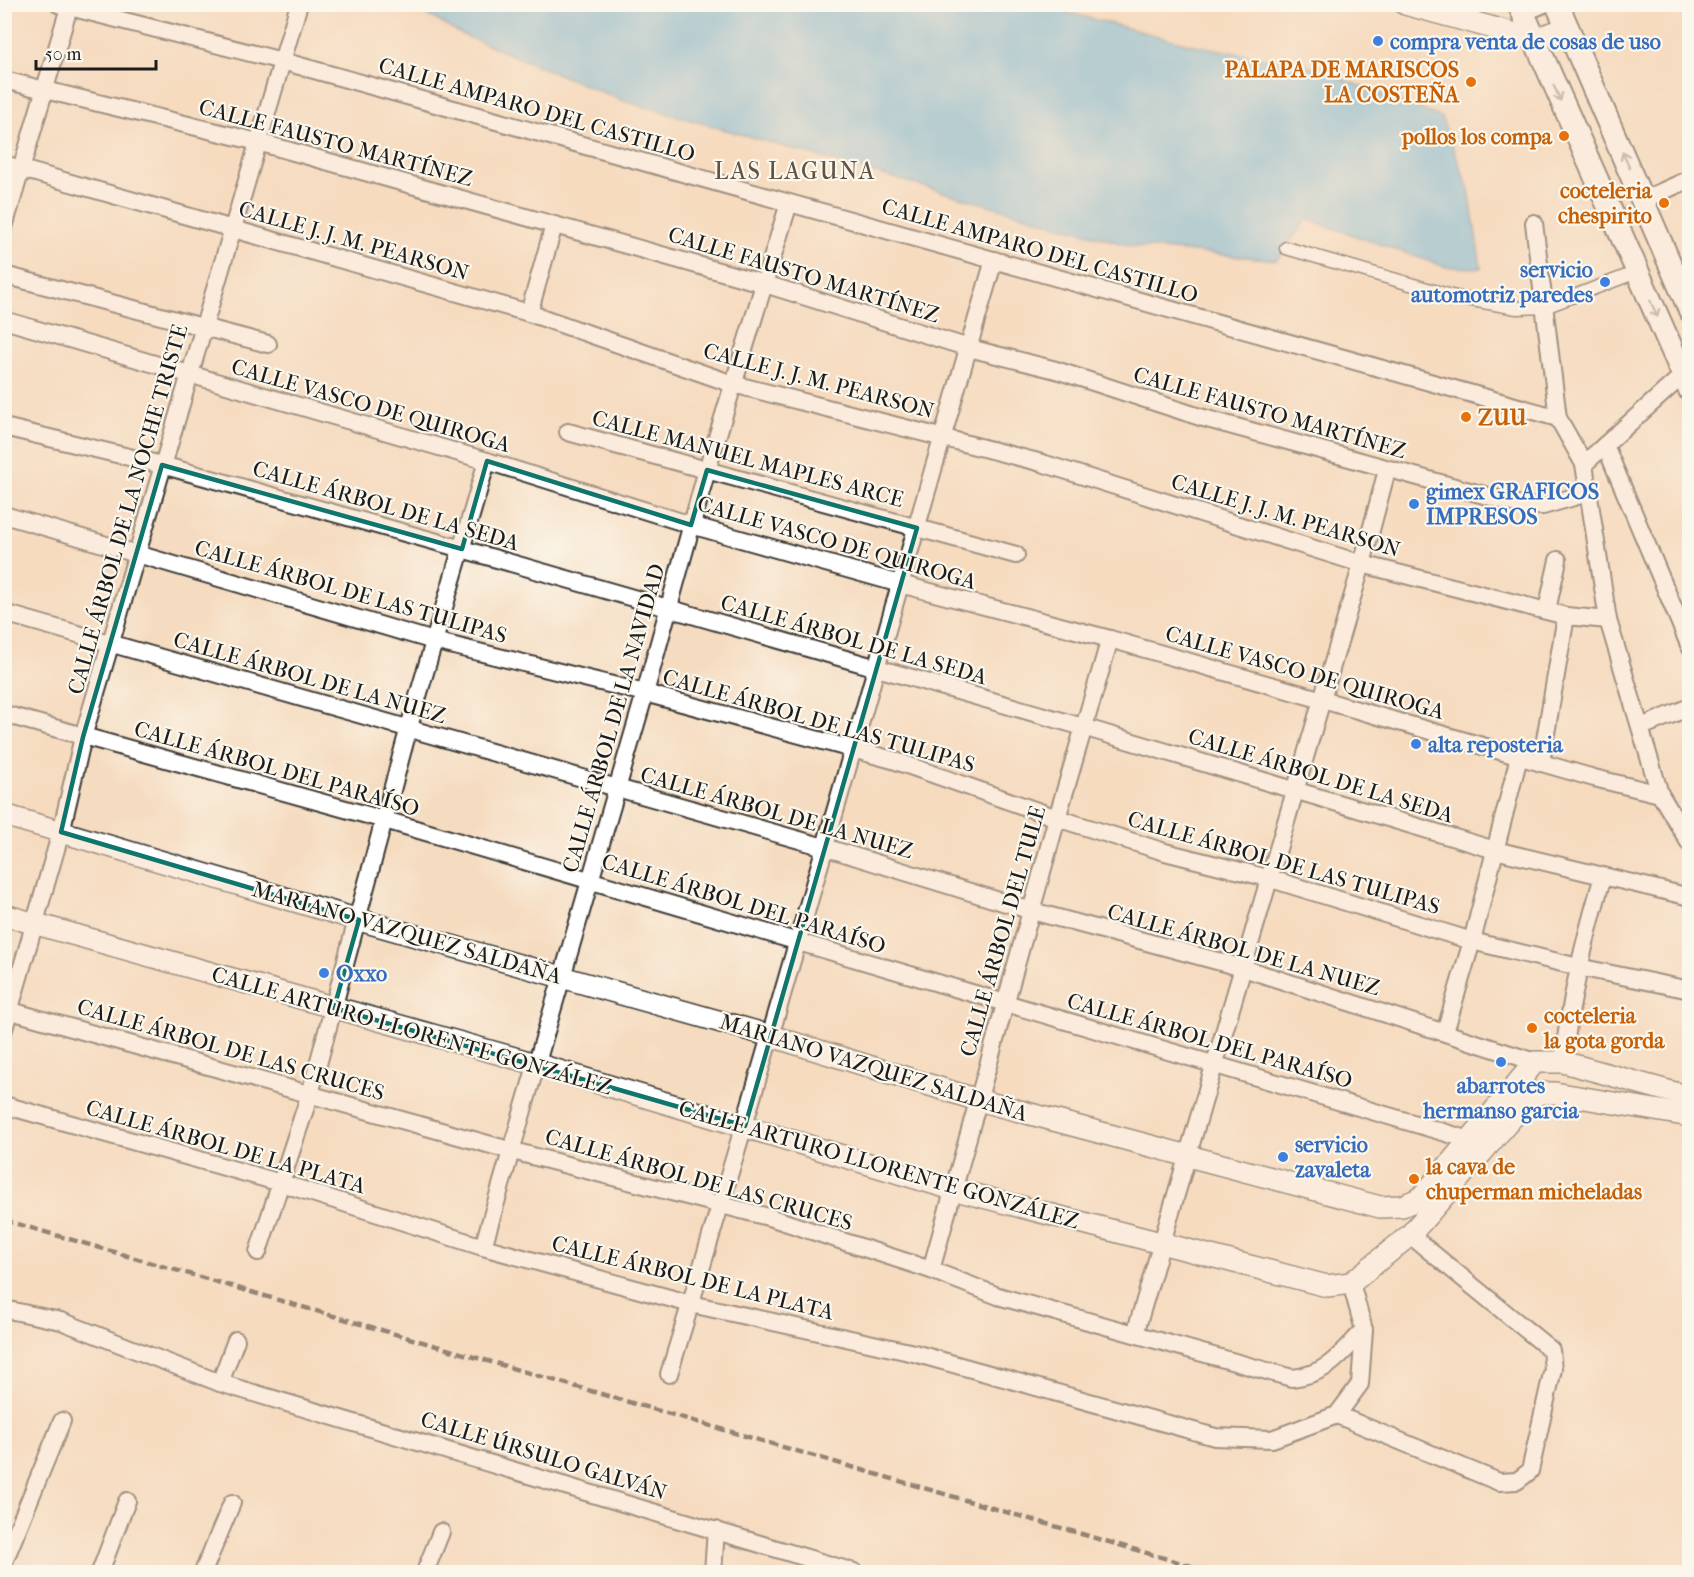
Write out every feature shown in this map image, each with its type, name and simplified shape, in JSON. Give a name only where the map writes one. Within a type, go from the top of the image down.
[{"type":"main road","points":[[1557,4],[1689,310]]},
{"type":"main road","points":[[1521,9],[1686,383]]},
{"type":"street","name":"CALLE ÁRBOL DE LA NOCHE TRISTE","points":[[4,1029],[7,1010],[61,832],[83,737],[299,4]]},
{"type":"street","points":[[1405,4],[1534,39],[1568,28]]},
{"type":"street","points":[[1521,9],[1544,4]]},
{"type":"street","name":"CALLE AMPARO DEL CASTILLO","points":[[65,5],[282,62],[1557,417]]},
{"type":"street","points":[[4,226],[45,92],[65,5]]},
{"type":"street","name":"CALLE FAUSTO MARTÍNEZ","points":[[4,80],[45,92],[258,142],[765,284],[969,348],[1056,370],[1200,417],[1524,506],[1544,507],[1588,493]]},
{"type":"street","name":"CALLE J. J. M. PEARSON","points":[[4,164],[529,313],[733,384],[1042,463],[1362,564],[1566,616],[1608,620]]},
{"type":"street","points":[[1643,200],[1689,179]]},
{"type":"street","name":"CALLE ÁRBOL DE LA NAVIDAD","points":[[483,1247],[509,1150],[563,976],[615,789],[645,693],[691,525],[789,203]]},
{"type":"street","points":[[1534,223],[1557,417],[1584,464],[1608,620],[1660,794],[1689,844]]},
{"type":"street","points":[[529,313],[554,225]]},
{"type":"street","points":[[1286,248],[1455,297],[1506,307],[1545,307],[1637,272]]},
{"type":"street","points":[[669,1374],[719,1204],[745,1126],[874,668],[994,260]]},
{"type":"street","name":"CALLE VASCO DE QUIROGA","points":[[4,275],[268,344]]},
{"type":"street","name":"CALLE VASCO DE QUIROGA","points":[[4,320],[487,462],[691,525],[900,584],[1110,639],[1519,757],[1660,794]]},
{"type":"street","points":[[1584,464],[1605,445],[1686,383]]},
{"type":"street","name":"CALLE ÁRBOL DE LA SEDA","points":[[4,427],[162,465],[462,549],[1083,727],[1495,850],[1689,897]]},
{"type":"street","name":"CALLE MANUEL MAPLES ARCE","points":[[568,432],[1016,555]]},
{"type":"street","points":[[1605,445],[1689,647]]},
{"type":"street","points":[[258,1252],[310,1094],[359,920],[409,728],[487,462]]},
{"type":"street","points":[[1135,1334],[1362,564],[1387,470]]},
{"type":"street","name":"CALLE ÁRBOL DE LAS TULIPAS","points":[[4,515],[434,641],[645,693],[852,748],[1165,852],[1268,878],[1472,941],[1578,967],[1689,990]]},
{"type":"street","points":[[1547,610],[1558,560]]},
{"type":"street","name":"CALLE ÁRBOL DE LA NUEZ","points":[[4,613],[824,847],[1032,911],[1243,968],[1536,1062]]},
{"type":"street","points":[[1541,763],[1566,616]]},
{"type":"street","name":"CALLE ÁRBOL DEL TULE","points":[[931,1270],[1057,818],[1110,639]]},
{"type":"street","points":[[1641,727],[1689,707]]},
{"type":"street","name":"CALLE ÁRBOL DEL PARAÍSO","points":[[4,714],[385,820],[1470,1140]]},
{"type":"street","points":[[1445,1032],[1472,941],[1519,757]]},
{"type":"street","name":"MARIANO VAZQUEZ SALDAÑA","points":[[4,815],[359,920],[771,1036],[978,1100],[1380,1207],[1402,1206],[1421,1198],[1536,1062]]},
{"type":"street","points":[[1563,1062],[1568,1013],[1602,876]]},
{"type":"street","name":"CALLE ARTURO LLORENTE GONZÁLEZ","points":[[4,915],[536,1064],[952,1189],[1317,1284],[1327,1286],[1351,1283]]},
{"type":"street","name":"CALLE ÁRBOL DE LAS CRUCES","points":[[7,1010],[509,1150],[719,1204],[931,1270],[998,1296],[1292,1378],[1312,1376],[1327,1368],[1364,1330]]},
{"type":"street","points":[[1536,1062],[1563,1062],[1689,1097]]},
{"type":"street","points":[[1410,1235],[1551,1350],[1552,1369],[1530,1471],[1517,1481],[1499,1482],[1338,1415],[1360,1384],[1364,1330],[1351,1283],[1410,1235],[1525,1103],[1540,1093],[1555,1093],[1689,1116]]},
{"type":"street","name":"CALLE ÁRBOL DE LA PLATA","points":[[4,1105],[281,1183],[483,1247],[691,1304],[914,1353],[1215,1437],[1272,1439],[1338,1415]]},
{"type":"street","name":"CALLE ÚRSULO GALVÁN","points":[[4,1309],[24,1311],[61,1321],[220,1383],[854,1572]]},
{"type":"street","points":[[220,1383],[236,1340]]},
{"type":"street","points":[[4,1562],[62,1421]]},
{"type":"street","points":[[100,1572],[127,1501]]},
{"type":"street","points":[[203,1572],[232,1503]]},
{"type":"street","points":[[713,1572],[716,1530]]},
{"type":"street","points":[[425,1572],[441,1532]]},
{"type":"highlighted area","points":[[487,461],[691,525],[707,470],[917,528],[745,1126],[334,1008],[359,920],[61,832],[83,737],[162,465],[462,549]]},
{"type":"water","points":[[410,5],[1039,5],[1189,44],[1314,68],[1441,117],[1469,190],[1481,268],[1446,267],[1307,219],[1277,260],[1131,246],[621,100],[461,34]]},
{"type":"railway","points":[[4,1220],[1212,1572]]},
{"type":"place","name":"compra venta de cosas de uso","points":[[1378,41]]},
{"type":"place","name":"PALAPA DE MARISCOS LA COSTEÑA","points":[[1471,82]]},
{"type":"place","name":"pollos los compa","points":[[1564,136]]},
{"type":"place","name":"cocteleria chespirito","points":[[1664,203]]},
{"type":"place","name":"servicio automotriz paredes","points":[[1605,282]]},
{"type":"place","name":"ZUU","points":[[1466,417]]},
{"type":"place","name":"gimex GRAFICOS IMPRESOS","points":[[1414,504]]},
{"type":"place","name":"alta reposteria","points":[[1416,744]]},
{"type":"place","name":"Oxxo","points":[[324,973]]},
{"type":"place","name":"cocteleria la gota gorda","points":[[1532,1028]]},
{"type":"place","name":"abarrotes hermanso garcia","points":[[1501,1062]]},
{"type":"place","name":"servicio zavaleta","points":[[1283,1157]]},
{"type":"place","name":"la cava de chuperman micheladas","points":[[1414,1179]]},
{"type":"district","name":"LAS LAGUNA","points":[[795,171]]}]
